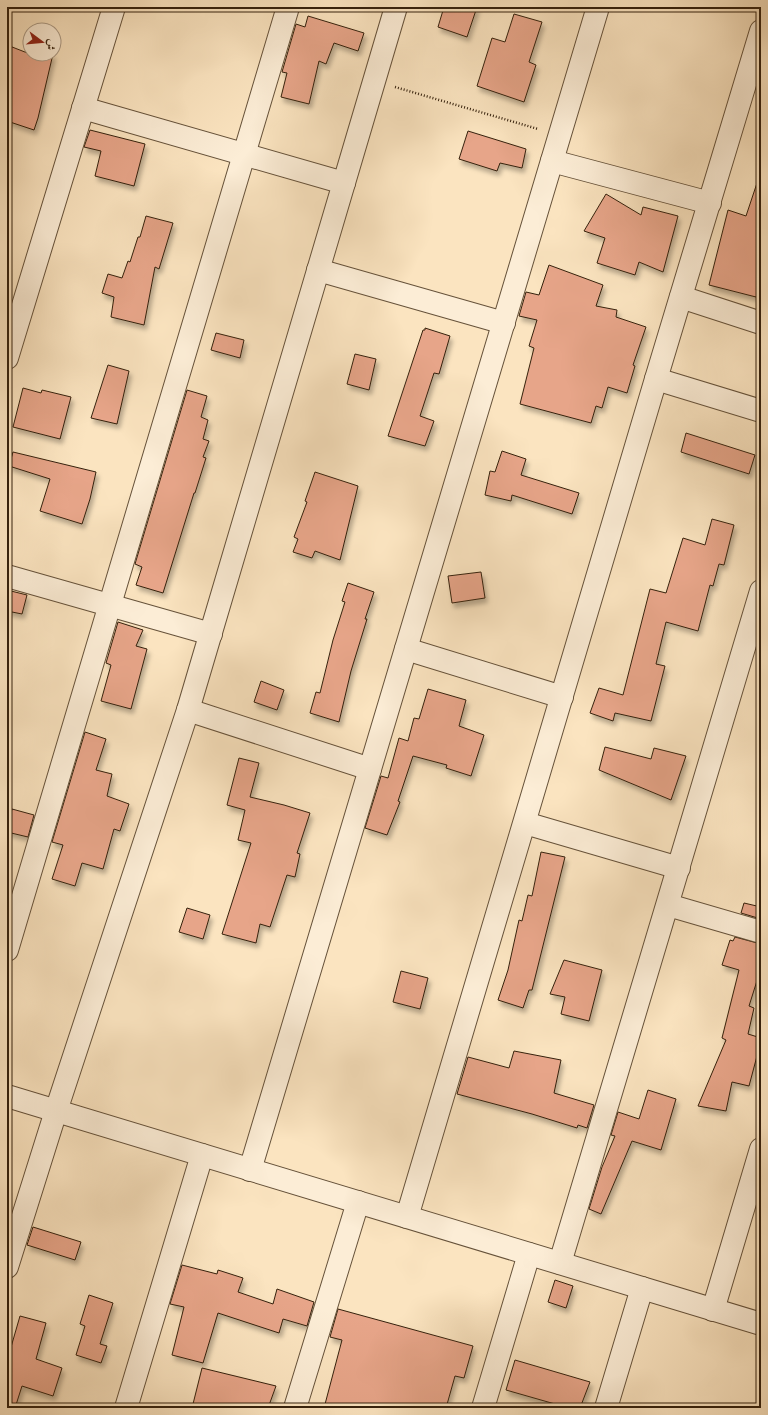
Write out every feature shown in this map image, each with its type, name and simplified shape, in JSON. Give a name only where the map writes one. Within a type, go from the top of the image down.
[{"type":"street","points":[[7,358],[114,7]]},
{"type":"street","points":[[7,950],[288,7]]},
{"type":"street","points":[[7,1267],[56,1111],[188,710],[396,7]]},
{"type":"street","points":[[250,1170],[598,7]]},
{"type":"street","points":[[407,1217],[761,31]]},
{"type":"street","points":[[83,108],[344,183]]},
{"type":"street","points":[[552,160],[710,203]]},
{"type":"street","points":[[318,270],[504,323]]},
{"type":"street","points":[[681,297],[761,323]]},
{"type":"street","points":[[656,379],[761,411]]},
{"type":"street","points":[[7,576],[211,634]]},
{"type":"street","points":[[560,1263],[761,591]]},
{"type":"street","points":[[406,649],[562,697]]},
{"type":"street","points":[[188,710],[370,769]]},
{"type":"street","points":[[525,823],[679,868]]},
{"type":"street","points":[[668,905],[761,932]]},
{"type":"street","points":[[7,1096],[761,1324]]},
{"type":"street","points":[[713,1310],[761,1150]]},
{"type":"street","points":[[126,1408],[202,1155]]},
{"type":"street","points":[[295,1408],[358,1202]]},
{"type":"street","points":[[483,1408],[529,1254]]},
{"type":"street","points":[[606,1408],[642,1288]]},
{"type":"path","points":[[374,81],[560,135]]},
{"type":"building","points":[[444,7],[477,7],[467,37],[438,27]]},
{"type":"building","points":[[514,14],[542,22],[529,62],[536,65],[524,102],[477,86],[492,38],[505,42]]},
{"type":"building","points":[[308,16],[364,33],[358,51],[334,43],[326,64],[319,61],[309,104],[281,97],[287,73],[282,72],[296,24],[305,27]]},
{"type":"building","points":[[7,45],[22,51],[22,62],[51,62],[34,130],[7,121]]},
{"type":"building","points":[[90,130],[145,144],[134,186],[95,176],[101,151],[84,147]]},
{"type":"building","points":[[468,131],[526,149],[522,168],[500,163],[497,171],[459,159]]},
{"type":"building","points":[[757,183],[761,183],[761,295],[757,294],[756,297],[709,285],[728,210],[746,216]]},
{"type":"building","points":[[606,194],[641,215],[643,207],[678,216],[663,272],[639,262],[635,275],[597,263],[605,238],[584,231]]},
{"type":"building","points":[[146,216],[173,223],[159,269],[155,267],[144,325],[111,317],[114,297],[102,293],[108,274],[122,278],[128,261],[130,262],[138,237],[140,237]]},
{"type":"building","points":[[549,265],[603,285],[596,306],[617,310],[616,317],[646,327],[633,365],[635,366],[627,393],[608,387],[602,408],[596,406],[591,423],[520,404],[534,348],[529,346],[537,320],[519,316],[526,292],[539,295]]},
{"type":"building","points":[[425,328],[450,336],[439,374],[434,373],[420,416],[434,421],[425,446],[388,436],[423,330],[425,330]]},
{"type":"building","points":[[216,333],[244,340],[240,358],[211,350]]},
{"type":"building","points":[[355,354],[376,359],[369,390],[347,384]]},
{"type":"building","points":[[108,365],[129,371],[117,424],[91,418]]},
{"type":"building","points":[[23,388],[41,393],[42,390],[71,397],[60,439],[13,427]]},
{"type":"building","points":[[187,390],[207,396],[201,417],[208,420],[203,439],[209,441],[203,457],[206,458],[163,593],[136,585],[142,567],[135,564]]},
{"type":"building","points":[[686,433],[755,455],[749,474],[681,452]]},
{"type":"building","points":[[502,451],[526,459],[521,475],[579,493],[572,514],[512,495],[511,501],[485,495],[490,471],[495,472]]},
{"type":"building","points":[[13,452],[96,472],[90,499],[82,524],[40,511],[50,479],[9,466]]},
{"type":"building","points":[[315,472],[358,486],[340,560],[315,551],[312,558],[293,552],[298,539],[294,537],[307,502],[305,501]]},
{"type":"building","points":[[712,519],[734,525],[724,565],[719,564],[713,586],[710,585],[698,631],[666,622],[656,664],[665,666],[651,721],[615,713],[613,721],[590,713],[599,688],[623,695],[650,589],[666,593],[683,538],[705,545]]},
{"type":"building","points":[[481,572],[485,598],[452,603],[448,576]]},
{"type":"building","points":[[348,583],[374,592],[351,671],[339,722],[310,713],[316,692],[320,693],[333,640],[345,602],[342,601]]},
{"type":"building","points":[[7,590],[27,595],[22,614],[7,611]]},
{"type":"building","points":[[118,622],[143,630],[136,646],[147,649],[131,709],[101,701],[111,665],[106,663]]},
{"type":"building","points":[[261,681],[284,690],[277,710],[254,702]]},
{"type":"building","points":[[428,689],[466,700],[459,726],[484,735],[471,776],[446,768],[447,765],[413,756],[398,801],[400,802],[387,835],[365,828],[381,776],[388,778],[399,738],[408,741],[414,718],[419,719]]},
{"type":"building","points":[[85,732],[106,739],[96,770],[112,774],[107,796],[129,804],[120,831],[114,829],[103,869],[82,863],[75,886],[52,879],[63,845],[52,842]]},
{"type":"building","points":[[605,747],[651,759],[654,748],[686,756],[671,800],[599,770]]},
{"type":"building","points":[[239,758],[259,763],[250,797],[310,813],[297,853],[300,854],[295,877],[287,875],[270,927],[260,924],[256,943],[222,934],[251,843],[238,840],[245,810],[227,805]]},
{"type":"building","points":[[12,809],[34,815],[28,837],[7,832]]},
{"type":"building","points":[[541,852],[565,857],[532,990],[529,990],[523,1008],[498,1000],[508,970],[519,920],[522,921],[528,895],[532,896]]},
{"type":"building","points":[[744,903],[761,907],[761,919],[741,913]]},
{"type":"building","points":[[187,908],[210,915],[203,939],[179,932]]},
{"type":"building","points":[[735,937],[761,944],[761,968],[749,1006],[754,1008],[748,1034],[761,1038],[761,1057],[757,1056],[749,1086],[732,1082],[726,1111],[698,1106],[726,1040],[722,1038],[739,970],[722,965],[730,940],[733,941]]},
{"type":"building","points":[[564,960],[602,970],[589,1021],[561,1014],[565,997],[550,994]]},
{"type":"building","points":[[401,971],[428,978],[420,1009],[393,1002]]},
{"type":"building","points":[[514,1051],[561,1060],[554,1093],[594,1105],[587,1128],[578,1125],[577,1128],[532,1114],[457,1094],[468,1057],[509,1068]]},
{"type":"building","points":[[648,1090],[676,1099],[661,1150],[632,1141],[601,1214],[589,1209],[602,1167],[615,1136],[611,1135],[618,1112],[639,1119]]},
{"type":"building","points":[[33,1227],[81,1242],[75,1260],[27,1245]]},
{"type":"building","points":[[182,1265],[217,1274],[218,1270],[243,1278],[238,1292],[273,1304],[277,1289],[314,1302],[307,1326],[283,1319],[279,1333],[218,1313],[203,1363],[172,1355],[184,1307],[170,1304]]},
{"type":"building","points":[[555,1280],[573,1286],[566,1308],[548,1302]]},
{"type":"building","points":[[89,1295],[113,1303],[100,1344],[107,1346],[101,1363],[76,1355],[85,1326],[80,1324]]},
{"type":"building","points":[[338,1309],[473,1346],[464,1378],[455,1376],[446,1408],[324,1408],[342,1340],[330,1337]]},
{"type":"building","points":[[20,1316],[46,1323],[36,1359],[62,1368],[53,1396],[22,1386],[15,1408],[7,1408],[7,1361]]},
{"type":"building","points":[[515,1360],[590,1382],[580,1408],[569,1408],[506,1390]]},
{"type":"building","points":[[202,1368],[276,1386],[268,1408],[192,1408]]}]
